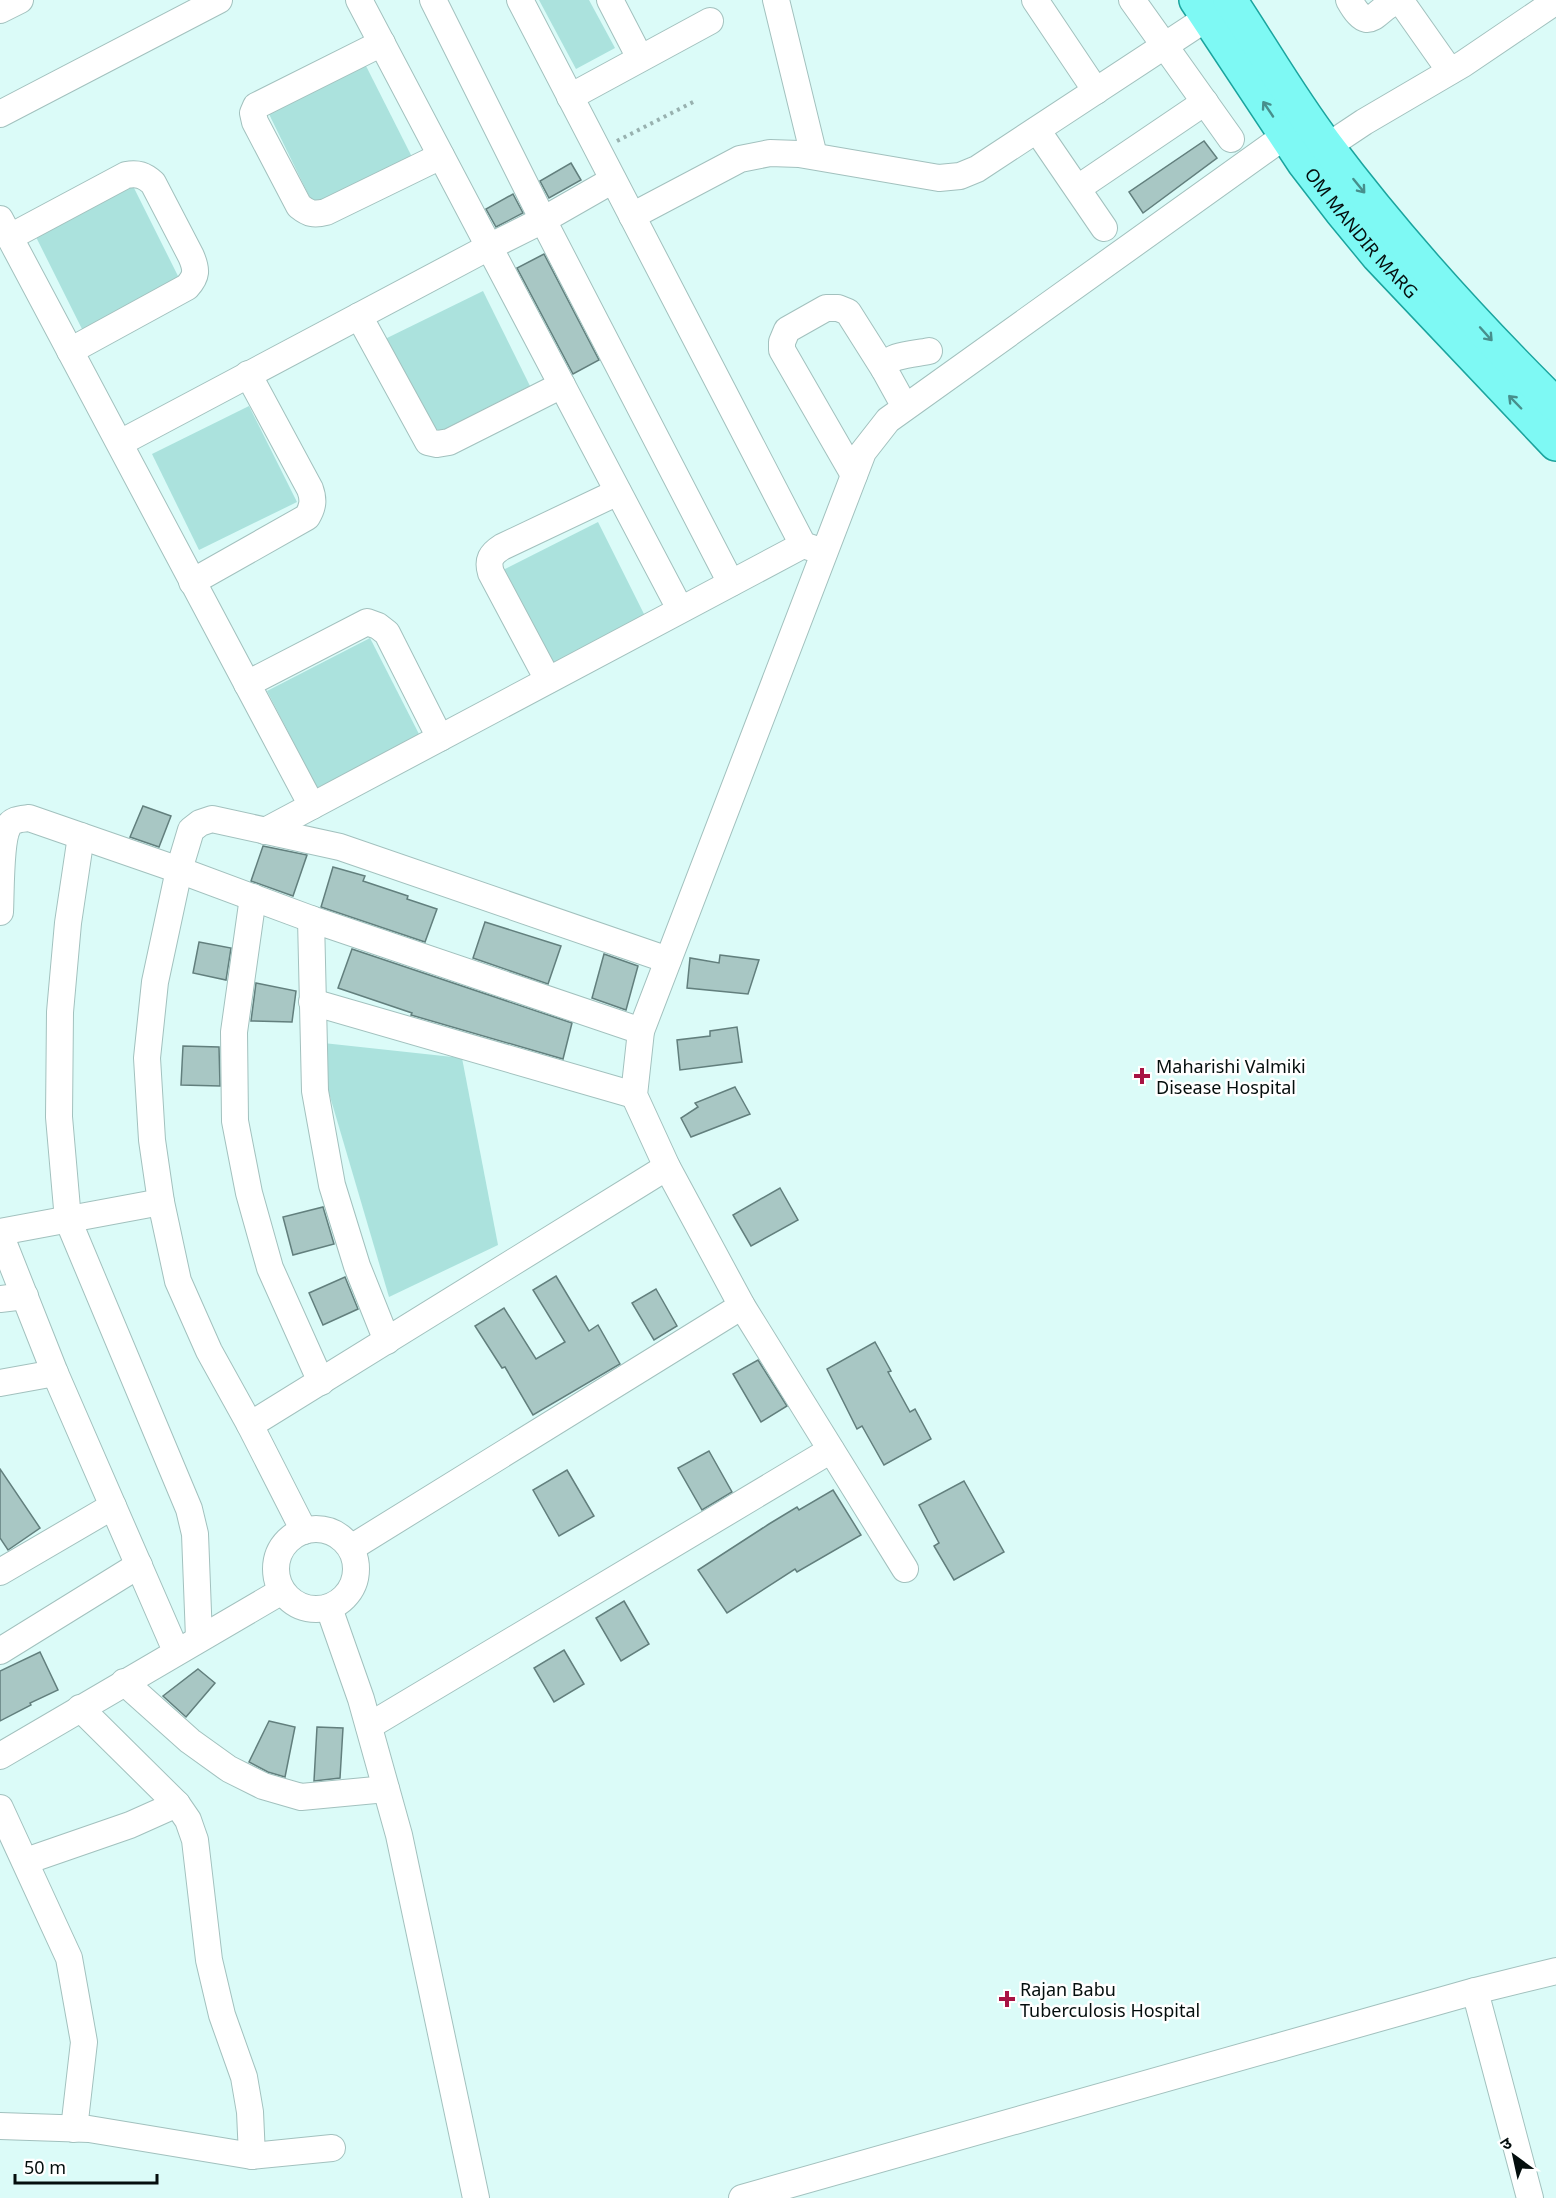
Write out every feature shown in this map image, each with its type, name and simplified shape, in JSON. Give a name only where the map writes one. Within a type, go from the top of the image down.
[{"type":"main road","name":"OM MANDIR MARG","points":[[1216,5],[1306,141],[1378,256],[1556,444]]},
{"type":"main road","name":"OM MANDIR MARG","points":[[1306,141],[1402,240],[1512,362],[1556,405]]},
{"type":"street","points":[[0,10],[20,0]]},
{"type":"street","points":[[0,114],[219,0]]},
{"type":"street","points":[[359,0],[680,609]]},
{"type":"street","points":[[433,0],[543,220],[731,583]]},
{"type":"street","points":[[520,0],[632,216],[813,549]]},
{"type":"street","points":[[610,0],[640,58]]},
{"type":"street","points":[[776,0],[814,156]]},
{"type":"street","points":[[1035,0],[1096,91]]},
{"type":"street","points":[[1132,0],[1231,139]]},
{"type":"street","points":[[1349,0],[1362,19],[1369,20],[1400,0],[1450,71]]},
{"type":"street","points":[[905,1569],[742,1306],[667,1167],[634,1095],[641,1032],[813,549],[854,475],[863,452],[888,420],[905,407],[1306,141],[1450,71],[1556,1]]},
{"type":"street","points":[[632,216],[740,159],[770,153],[814,156],[939,178],[960,176],[977,170],[1164,45],[1216,5]]},
{"type":"street","points":[[570,97],[710,21]]},
{"type":"street","points":[[381,43],[256,106],[253,113],[255,122],[299,206],[314,215],[326,212],[441,156]]},
{"type":"street","points":[[1078,188],[1205,102]]},
{"type":"street","points":[[1037,130],[1104,228]]},
{"type":"street","points":[[70,351],[188,287],[196,277],[196,267],[191,256],[159,193],[145,176],[136,173],[126,175],[5,228],[192,582],[312,806]]},
{"type":"street","points":[[120,443],[489,246],[543,220],[613,180]]},
{"type":"street","points":[[854,475],[782,350],[782,342],[787,330],[826,308],[838,308],[848,312],[905,407]]},
{"type":"street","points":[[359,316],[428,442],[437,444],[449,442],[562,385]]},
{"type":"street","points":[[884,369],[887,360],[929,351]]},
{"type":"street","points":[[192,582],[307,517],[312,509],[313,498],[310,489],[248,374]]},
{"type":"street","points":[[548,680],[488,564],[493,553],[502,547],[618,492]]},
{"type":"street","points":[[265,831],[680,609],[731,583],[813,549]]},
{"type":"street","points":[[247,684],[367,622],[387,633],[440,738]]},
{"type":"street","points":[[0,912],[4,840],[8,825],[16,819],[29,818],[311,919],[641,1032]]},
{"type":"street","points":[[304,1531],[209,1350],[178,1281],[161,1202],[152,1140],[147,1058],[155,982],[179,870],[191,830],[200,823],[212,819],[340,847],[668,960]]},
{"type":"street","points":[[81,836],[68,923],[60,1012],[59,1116],[68,1220],[189,1509],[195,1534],[199,1638]]},
{"type":"street","points":[[253,897],[234,1032],[235,1120],[249,1193],[270,1268],[321,1382]]},
{"type":"street","points":[[311,919],[315,1091],[332,1185],[357,1266],[387,1341]]},
{"type":"street","points":[[312,1002],[634,1095]]},
{"type":"street","points":[[250,1425],[667,1167]]},
{"type":"street","points":[[161,1202],[0,1233],[12,1297],[56,1373],[176,1651]]},
{"type":"street","points":[[351,1548],[742,1306]]},
{"type":"street","points":[[0,1383],[56,1373]]},
{"type":"street","points":[[369,1726],[831,1450]]},
{"type":"street","points":[[0,1572],[113,1506]]},
{"type":"street","points":[[321,1529],[339,1536],[351,1548],[357,1566],[354,1583],[344,1598],[329,1608],[311,1609],[294,1603],[282,1591],[276,1574],[278,1556],[288,1541],[304,1531],[321,1529]]},
{"type":"street","points":[[0,1651],[139,1565]]},
{"type":"street","points":[[0,1755],[282,1591]]},
{"type":"street","points":[[329,1608],[369,1726],[402,1846],[476,2198]]},
{"type":"street","points":[[124,1682],[190,1741],[229,1769],[263,1786],[301,1797],[386,1789]]},
{"type":"street","points":[[80,1708],[177,1804],[188,1820],[195,1840],[209,1960],[222,2015],[244,2077],[250,2112],[252,2156]]},
{"type":"street","points":[[26,1861],[130,1825],[177,1804]]},
{"type":"street","points":[[0,1808],[69,1958],[84,2042],[74,2128]]},
{"type":"street","points":[[742,2198],[1475,1990],[1556,1971]]},
{"type":"street","points":[[1475,1990],[1530,2198]]},
{"type":"street","points":[[0,2126],[89,2129],[252,2156],[332,2148]]},
{"type":"path","points":[[598,151],[697,100]]},
{"type":"shaded area","points":[[539,0],[589,0],[615,48],[576,69]]},
{"type":"shaded area","points":[[364,62],[412,157],[314,206],[267,110]]},
{"type":"shaded area","points":[[133,186],[181,282],[83,331],[35,235]]},
{"type":"shaded area","points":[[483,291],[530,386],[433,435],[385,339]]},
{"type":"shaded area","points":[[249,406],[297,502],[199,550],[152,454]]},
{"type":"shaded area","points":[[598,522],[646,618],[548,666],[501,571]]},
{"type":"shaded area","points":[[370,638],[420,736],[317,788],[267,691]]},
{"type":"shaded area","points":[[314,1042],[462,1058],[498,1245],[389,1297]]},
{"type":"building","points":[[1204,141],[1217,158],[1143,213],[1129,192]]},
{"type":"building","points":[[571,163],[581,180],[549,198],[540,181]]},
{"type":"building","points":[[513,194],[523,213],[496,227],[486,209]]},
{"type":"building","points":[[544,254],[599,360],[573,374],[517,268]]},
{"type":"building","points":[[143,806],[171,816],[159,847],[130,837]]},
{"type":"building","points":[[263,846],[307,855],[293,896],[251,881]]},
{"type":"building","points":[[333,867],[365,876],[363,881],[408,896],[407,899],[437,909],[425,942],[321,907]]},
{"type":"building","points":[[485,922],[561,946],[548,984],[473,958]]},
{"type":"building","points":[[199,942],[231,948],[226,980],[193,973]]},
{"type":"building","points":[[352,949],[572,1023],[563,1059],[411,1015],[412,1013],[338,988]]},
{"type":"building","points":[[604,954],[638,966],[626,1010],[592,998]]},
{"type":"building","points":[[720,955],[759,960],[748,994],[687,988],[690,958],[719,963]]},
{"type":"building","points":[[256,983],[296,991],[292,1022],[251,1021]]},
{"type":"building","points":[[737,1027],[742,1062],[680,1070],[677,1040],[710,1036],[710,1031]]},
{"type":"building","points":[[183,1046],[219,1047],[220,1086],[181,1085]]},
{"type":"building","points":[[735,1087],[750,1114],[691,1137],[681,1118],[698,1107],[695,1103]]},
{"type":"building","points":[[780,1188],[798,1220],[751,1246],[733,1215]]},
{"type":"building","points":[[323,1207],[334,1244],[293,1255],[283,1217]]},
{"type":"building","points":[[556,1276],[589,1331],[598,1325],[620,1364],[533,1415],[505,1367],[502,1368],[475,1326],[504,1308],[536,1359],[565,1342],[533,1290]]},
{"type":"building","points":[[345,1277],[358,1309],[323,1325],[309,1293]]},
{"type":"building","points":[[656,1289],[677,1326],[654,1340],[632,1303]]},
{"type":"building","points":[[875,1342],[910,1412],[915,1409],[931,1439],[884,1465],[862,1426],[857,1429],[827,1369]]},
{"type":"building","points":[[758,1360],[787,1406],[761,1422],[733,1374]]},
{"type":"building","points":[[709,1451],[732,1492],[702,1510],[678,1468]]},
{"type":"building","points":[[0,1469],[40,1528],[8,1550],[0,1538]]},
{"type":"building","points":[[567,1470],[594,1516],[559,1536],[533,1490]]},
{"type":"building","points":[[964,1481],[1004,1552],[954,1580],[934,1546],[939,1543],[919,1505]]},
{"type":"building","points":[[833,1490],[861,1535],[797,1572],[795,1569],[727,1613],[698,1570],[797,1507],[799,1510]]},
{"type":"building","points":[[624,1601],[649,1644],[621,1661],[596,1618]]},
{"type":"building","points":[[564,1650],[584,1684],[554,1702],[534,1668]]},
{"type":"building","points":[[40,1652],[58,1690],[0,1721],[0,1671]]},
{"type":"building","points":[[198,1669],[215,1683],[186,1717],[163,1696]]},
{"type":"building","points":[[269,1721],[295,1727],[285,1777],[268,1772],[249,1762]]},
{"type":"building","points":[[317,1727],[343,1728],[340,1778],[314,1781]]},
{"type":"place","name":"Maharishi Valmiki Disease Hospital","points":[[1142,1076]]},
{"type":"place","name":"Rajan Babu Tuberculosis Hospital","points":[[1007,1999]]}]
